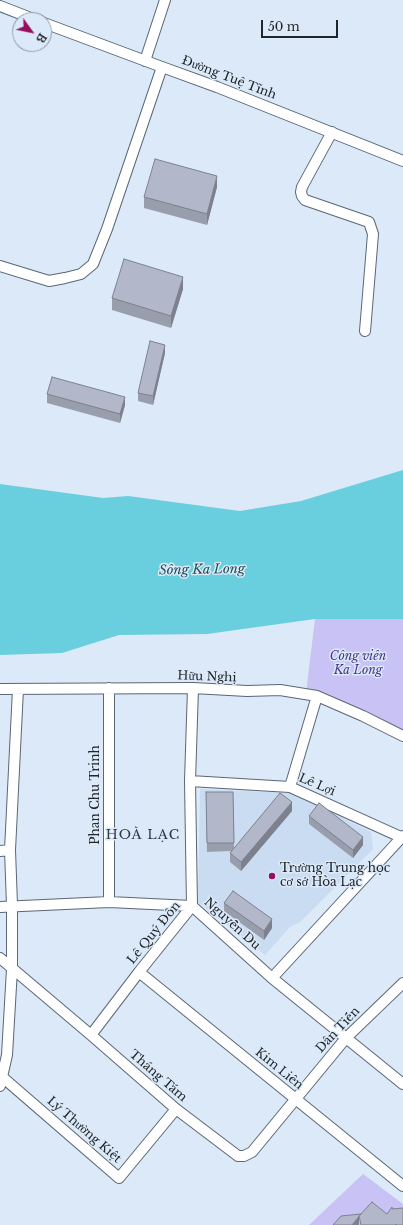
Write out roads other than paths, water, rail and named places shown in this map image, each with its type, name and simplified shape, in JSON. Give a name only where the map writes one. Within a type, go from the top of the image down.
[{"type":"street","points":[[145,61],[165,0]]},
{"type":"street","points":[[0,6],[15,12]]},
{"type":"street","name":"Đường Tuệ Tĩnh","points":[[52,26],[402,157]]},
{"type":"street","points":[[0,266],[49,281],[80,274],[93,264],[107,229],[162,67]]},
{"type":"street","points":[[332,132],[302,187],[301,192],[304,200],[369,222],[373,234],[365,331]]},
{"type":"street","name":"Phan Chu Trinh","points":[[109,688],[109,902]]},
{"type":"street","name":"Hữu Nghị","points":[[0,689],[193,688],[247,691],[280,690],[318,696],[364,716],[403,736]]},
{"type":"street","name":"Lê Quý Đôn","points":[[91,1035],[192,906],[190,781],[193,688]]},
{"type":"street","points":[[1,1079],[7,1055],[12,969],[12,905],[5,850],[18,689]]},
{"type":"street","points":[[290,788],[318,696]]},
{"type":"street","name":"Lê Lợi","points":[[190,781],[290,788],[403,837]]},
{"type":"street","points":[[272,978],[403,837]]},
{"type":"street","name":"Nguyễn Du","points":[[0,907],[12,905],[109,902],[192,906],[272,978],[403,1084]]},
{"type":"street","name":"Tháng Tám","points":[[0,958],[176,1109],[238,1156],[244,1156],[252,1152],[295,1098]]},
{"type":"street","name":"Kim Liên","points":[[139,972],[403,1186]]},
{"type":"street","name":"Dân Tiến","points":[[295,1098],[346,1038],[403,982]]},
{"type":"street","name":"Lý Thường Kiệt","points":[[1,1079],[119,1178],[176,1109]]},
{"type":"water","name":"Sông Ka Long","points":[[403,470],[403,619],[315,619],[207,634],[119,635],[62,653],[0,655],[0,484],[103,498],[128,496],[240,511],[301,501]]},
{"type":"place","name":"Trường Trung học cơ sở Hòa Lạc","points":[[272,876]]},
{"type":"district","name":"HOÀ LẠC","points":[[143,835]]},
{"type":"park label","name":"Công viên Ka Long","points":[[358,664]]}]
